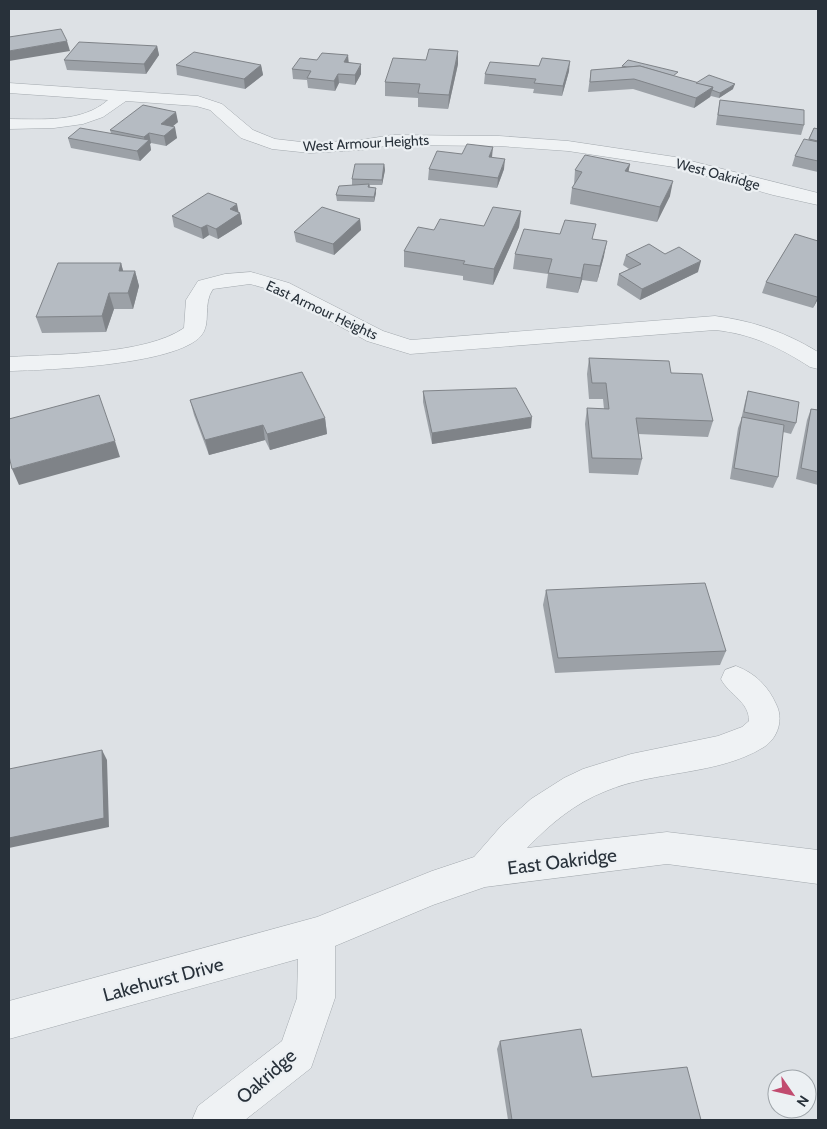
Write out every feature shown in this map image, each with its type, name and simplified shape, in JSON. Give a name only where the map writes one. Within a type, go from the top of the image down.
[{"type":"street","name":"West Armour Heights","points":[[9,88],[198,101],[216,107],[248,134],[272,144],[310,148],[361,145],[392,140],[499,140],[617,152]]},
{"type":"street","points":[[9,124],[68,123],[98,114],[112,107],[121,97]]},
{"type":"street","name":"West Oakridge","points":[[617,152],[675,162],[780,191],[818,198]]},
{"type":"street","name":"East Armour Heights","points":[[9,364],[81,359],[130,353],[173,344],[193,332],[197,320],[195,303],[205,285],[225,280],[251,278],[282,287],[374,336],[410,347],[714,323],[748,326],[784,340],[818,362]]},
{"type":"street","points":[[485,870],[523,826],[566,792],[618,772],[733,746],[754,737],[762,728],[765,717],[761,704],[752,690],[736,679]]},
{"type":"street","name":"East Oakridge","points":[[317,935],[432,888],[485,870],[667,848],[818,867]]},
{"type":"street","name":"Lakehurst Drive","points":[[9,1020],[317,935]]},
{"type":"street","name":"Oakridge","points":[[212,1120],[297,1054],[316,998],[317,935]]},
{"type":"building","points":[[61,29],[67,41],[9,51],[9,37]]},
{"type":"building","points":[[79,42],[157,46],[144,64],[64,60]]},
{"type":"building","points":[[429,49],[458,51],[449,95],[418,93],[420,84],[385,82],[393,58],[426,60]]},
{"type":"building","points":[[194,52],[261,65],[244,79],[176,65]]},
{"type":"building","points":[[322,53],[348,55],[344,62],[361,64],[355,75],[338,74],[334,81],[307,78],[311,71],[292,69],[300,58],[317,60]]},
{"type":"building","points":[[542,58],[570,61],[563,86],[534,83],[536,79],[485,74],[490,62],[539,66]]},
{"type":"building","points":[[628,60],[678,72],[673,76],[640,66],[622,66]]},
{"type":"building","points":[[640,66],[713,87],[696,98],[634,79],[590,82],[591,70]]},
{"type":"building","points":[[709,75],[735,84],[720,93],[712,90],[713,87],[696,83]]},
{"type":"building","points":[[720,100],[804,110],[804,125],[718,115]]},
{"type":"building","points":[[143,105],[176,112],[161,124],[175,127],[164,136],[149,133],[144,137],[110,130]]},
{"type":"building","points":[[80,128],[149,140],[137,151],[68,138]]},
{"type":"building","points":[[814,128],[818,129],[818,141],[809,139]]},
{"type":"building","points":[[804,139],[818,142],[818,161],[795,156]]},
{"type":"building","points":[[467,144],[493,147],[489,157],[505,159],[498,178],[429,169],[437,151],[462,154]]},
{"type":"building","points":[[585,155],[630,164],[625,171],[673,181],[660,207],[572,188],[582,172],[575,170]]},
{"type":"building","points":[[355,164],[384,164],[382,180],[352,179]]},
{"type":"building","points":[[369,184],[368,187],[376,188],[374,197],[336,195],[339,186]]},
{"type":"building","points":[[208,193],[237,204],[230,209],[240,213],[216,229],[207,225],[201,228],[172,216]]},
{"type":"building","points":[[322,207],[360,219],[333,244],[294,232]]},
{"type":"building","points":[[493,207],[521,211],[494,269],[463,264],[465,261],[404,251],[418,227],[434,230],[440,219],[484,226]]},
{"type":"building","points":[[565,220],[596,224],[592,239],[607,241],[600,266],[584,264],[581,278],[548,273],[552,259],[515,254],[524,229],[560,234]]},
{"type":"building","points":[[795,234],[818,241],[817,297],[766,282]]},
{"type":"building","points":[[649,244],[665,254],[679,247],[701,261],[642,289],[619,274],[641,264],[626,255]]},
{"type":"building","points":[[58,263],[121,263],[119,271],[135,271],[128,293],[109,293],[102,316],[36,317]]},
{"type":"building","points":[[589,358],[669,361],[671,373],[702,374],[713,421],[636,418],[642,459],[592,458],[587,408],[609,409],[606,383],[592,383]]},
{"type":"building","points":[[302,372],[325,418],[267,434],[263,425],[205,440],[190,400]]},
{"type":"building","points":[[516,388],[532,417],[432,433],[423,391]]},
{"type":"building","points":[[748,391],[799,402],[796,423],[744,412]]},
{"type":"building","points":[[99,395],[115,441],[12,469],[9,456],[9,419]]},
{"type":"building","points":[[811,409],[818,410],[818,472],[801,468]]},
{"type":"building","points":[[742,417],[784,425],[778,477],[734,468]]},
{"type":"building","points":[[705,583],[726,651],[558,658],[546,590]]},
{"type":"building","points":[[102,750],[104,818],[9,838],[9,769]]},
{"type":"building","points":[[581,1029],[592,1077],[687,1067],[701,1120],[512,1120],[500,1041]]}]
